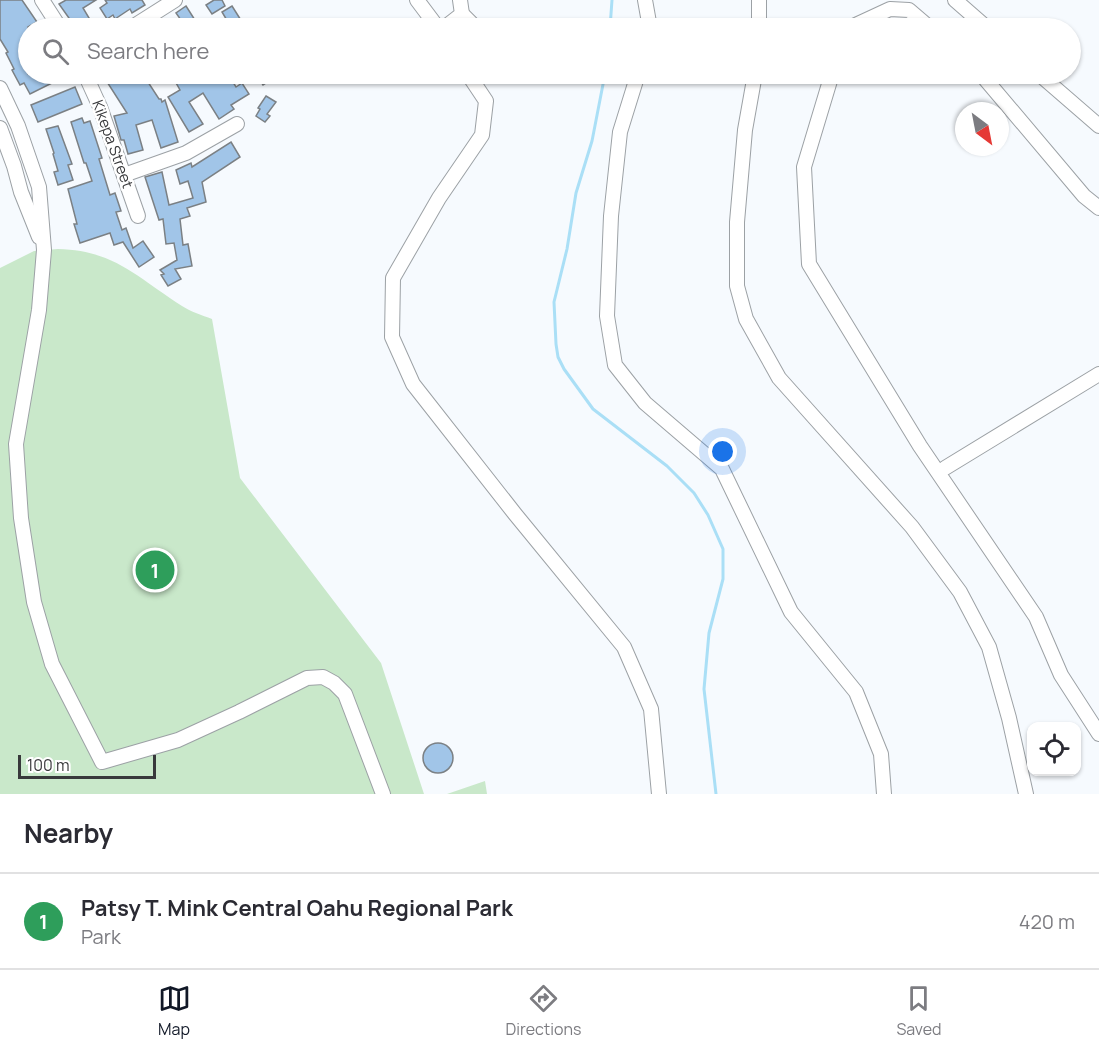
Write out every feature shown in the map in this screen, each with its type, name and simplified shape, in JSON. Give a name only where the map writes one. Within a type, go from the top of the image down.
[{"type":"street","points":[[42,0],[54,18]]},
{"type":"street","points":[[146,18],[175,0]]},
{"type":"street","points":[[417,0],[430,18]]},
{"type":"street","points":[[645,0],[648,18]]},
{"type":"street","points":[[759,0],[759,18]]},
{"type":"street","points":[[955,0],[976,18]]},
{"type":"street","points":[[871,18],[890,9],[909,10],[918,18]]},
{"type":"street","name":"Kikepa Street","points":[[90,84],[100,107],[138,216]]},
{"type":"street","points":[[475,84],[486,101],[482,135],[439,198],[393,278],[392,337],[413,384],[624,647],[651,709],[659,794]]},
{"type":"street","points":[[635,84],[620,132],[611,216],[607,316],[615,365],[645,403],[722,469],[791,612],[856,692],[881,754],[884,794]]},
{"type":"street","points":[[753,84],[746,130],[737,222],[736,286],[746,319],[779,378],[912,527],[960,592],[989,647],[1009,718],[1026,794]]},
{"type":"street","points":[[829,84],[804,167],[809,264],[920,446],[1036,616],[1061,675],[1099,734]]},
{"type":"street","points":[[989,84],[1084,196],[1099,208]]},
{"type":"street","points":[[1051,84],[1099,126]]},
{"type":"street","points":[[0,88],[18,126],[39,186],[44,250],[39,309],[16,444],[21,518],[34,602],[52,664],[102,762],[178,740],[307,678],[323,677],[334,683],[345,694],[383,794]]},
{"type":"street","points":[[124,175],[186,153],[237,124]]},
{"type":"street","points":[[0,128],[21,192],[44,250]]},
{"type":"street","points":[[945,468],[1099,374]]},
{"type":"green space","points":[[58,249],[95,254],[110,260],[125,267],[185,308],[212,319],[240,478],[381,663],[424,794],[0,794],[0,268],[34,251]]},
{"type":"green space","points":[[485,781],[487,794],[447,794]]},
{"type":"building","points":[[0,0],[22,0],[34,18],[18,18],[18,81],[6,53],[8,52],[0,39]]},
{"type":"building","points":[[66,0],[96,0],[83,8],[89,18],[69,18],[59,4]]},
{"type":"building","points":[[105,0],[142,0],[145,5],[132,13],[130,9],[116,18],[113,15],[106,18],[100,8],[107,3]]},
{"type":"building","points":[[214,0],[222,0],[225,6],[212,14],[206,5]]},
{"type":"building","points":[[186,6],[194,18],[180,18],[176,13]]},
{"type":"building","points":[[232,6],[240,18],[226,18],[222,12]]},
{"type":"building","points":[[25,84],[50,84],[30,94]]},
{"type":"building","points":[[108,84],[149,84],[159,99],[162,102],[165,100],[178,142],[161,148],[152,120],[136,125],[143,150],[128,154],[114,116],[127,113]]},
{"type":"building","points":[[177,84],[234,84],[236,87],[243,84],[249,94],[231,105],[234,109],[219,119],[203,93],[189,102],[203,124],[189,132],[168,97],[180,90]]},
{"type":"building","points":[[75,87],[82,104],[38,122],[31,105]]},
{"type":"building","points":[[266,96],[276,102],[267,114],[270,116],[265,122],[256,116]]},
{"type":"building","points":[[82,118],[84,123],[90,121],[102,158],[99,159],[110,195],[115,193],[121,211],[116,212],[122,230],[126,228],[133,248],[143,241],[154,257],[139,267],[123,242],[114,245],[110,233],[80,243],[68,189],[92,181],[71,122]]},
{"type":"building","points":[[58,126],[72,164],[68,165],[73,180],[58,185],[54,172],[58,171],[46,129]]},
{"type":"building","points":[[231,142],[240,157],[202,182],[206,202],[187,208],[190,216],[180,219],[183,245],[188,244],[192,266],[175,269],[181,279],[168,286],[160,270],[177,260],[174,243],[166,244],[163,219],[159,220],[145,177],[162,172],[169,205],[193,198],[188,181],[180,184],[176,170],[191,163],[192,167]]},
{"type":"building","points":[[438,743],[449,747],[453,758],[449,769],[438,773],[427,769],[423,758],[427,747]]},
{"type":"waterway","points":[[611,18],[612,0]]},
{"type":"waterway","points":[[603,84],[592,141],[576,193],[567,249],[554,302],[558,357],[593,409],[667,466],[694,493],[708,515],[723,549],[723,579],[709,633],[704,689],[716,794]]},
{"type":"place","name":"Patsy T. Mink Central Oahu Regional Park","points":[[155,570]]}]
